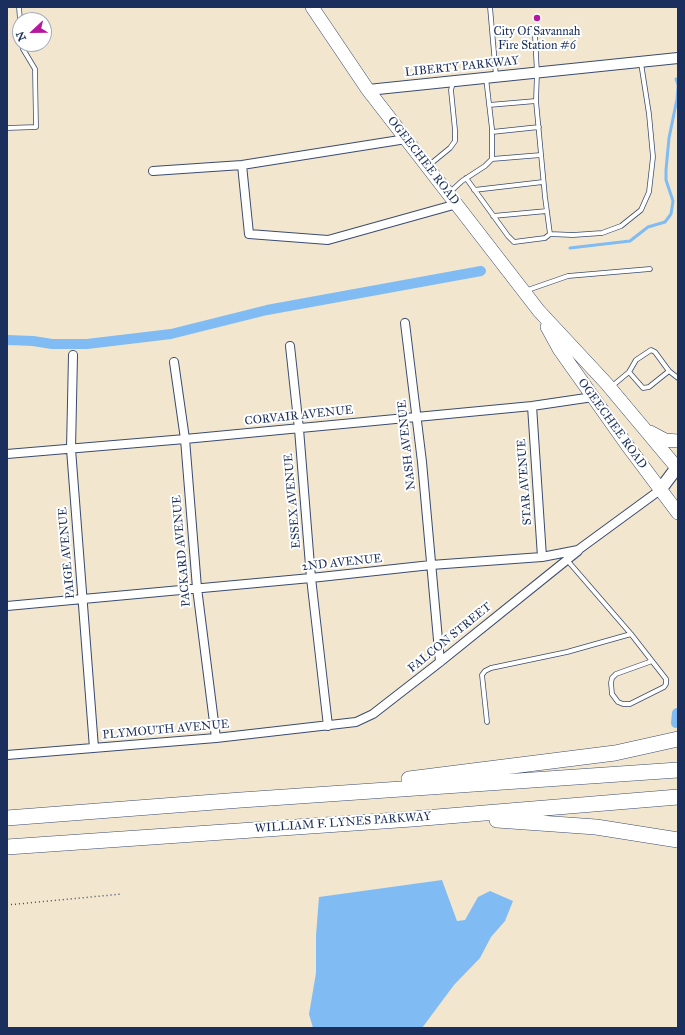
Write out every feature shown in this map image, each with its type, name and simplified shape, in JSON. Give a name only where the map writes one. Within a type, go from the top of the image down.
[{"type":"highway","points":[[241,800],[615,753],[678,739]]},
{"type":"highway","points":[[7,818],[241,800],[678,770]]},
{"type":"highway","name":"WILLIAM F. LYNES PARKWAY","points":[[7,847],[412,819],[678,797]]},
{"type":"highway","points":[[412,819],[509,820],[596,827],[678,840]]},
{"type":"main road","name":"OGEECHEE ROAD","points":[[312,7],[368,90],[539,311],[610,387],[678,468]]},
{"type":"main road","name":"OGEECHEE ROAD","points":[[539,311],[559,349],[678,513]]},
{"type":"main road","points":[[643,427],[664,440],[678,441]]},
{"type":"main road","points":[[660,490],[678,468]]},
{"type":"street","name":"LIBERTY PARKWAY","points":[[368,90],[678,58]]},
{"type":"street","points":[[153,172],[242,165],[406,139]]},
{"type":"street","points":[[242,165],[249,234],[328,240],[453,198]]},
{"type":"street","name":"NASH AVENUE","points":[[405,323],[422,462],[440,662]]},
{"type":"street","name":"ESSEX AVENUE","points":[[290,346],[299,428],[311,578],[328,726]]},
{"type":"street","name":"PAIGE AVENUE","points":[[73,355],[71,449],[84,600],[94,748]]},
{"type":"street","name":"PACKARD AVENUE","points":[[174,362],[185,439],[197,588],[216,738]]},
{"type":"street","name":"CORVAIR AVENUE","points":[[7,454],[185,439],[532,406],[593,397]]},
{"type":"street","name":"STAR AVENUE","points":[[532,406],[542,557]]},
{"type":"street","name":"2ND AVENUE","points":[[7,606],[84,600],[431,565],[542,557],[578,550],[660,490]]},
{"type":"street","name":"FALCON STREET","points":[[328,726],[356,722],[373,714],[440,662],[578,550]]},
{"type":"street","name":"PLYMOUTH AVENUE","points":[[7,755],[216,738],[328,726]]},
{"type":"lane","points":[[490,7],[491,77],[489,106],[492,132],[492,159]]},
{"type":"lane","points":[[535,36],[537,73],[536,101],[546,211],[550,234]]},
{"type":"lane","points":[[7,128],[36,127],[35,69],[25,52]]},
{"type":"lane","points":[[466,178],[514,242],[545,238],[550,234],[573,235],[602,232],[621,226],[641,210],[649,192],[653,157],[649,114],[641,62]]},
{"type":"lane","points":[[428,166],[450,148],[454,141],[455,130],[451,90],[453,81]]},
{"type":"lane","points":[[489,106],[536,101]]},
{"type":"lane","points":[[492,132],[539,127]]},
{"type":"lane","points":[[453,198],[466,178],[485,166],[492,159],[541,155]]},
{"type":"lane","points":[[474,190],[543,182]]},
{"type":"lane","points":[[493,216],[546,211]]},
{"type":"lane","points":[[524,291],[568,276],[650,269]]},
{"type":"lane","points":[[610,387],[629,372],[636,360],[650,350],[655,352],[669,371],[678,378]]},
{"type":"lane","points":[[629,372],[643,388],[648,387],[669,371]]},
{"type":"lane","points":[[567,560],[631,634],[666,679],[664,688],[630,704],[618,702],[612,694],[612,678],[616,674],[652,662]]},
{"type":"lane","points":[[487,722],[482,675],[486,670],[566,652],[631,634]]},
{"type":"path","points":[[7,905],[122,894]]},
{"type":"water","points":[[442,880],[457,921],[465,920],[478,897],[490,891],[513,901],[505,921],[491,937],[480,958],[454,985],[422,1028],[313,1028],[309,1014],[316,973],[316,935],[319,897]]},
{"type":"waterway","points":[[676,79],[678,85]]},
{"type":"waterway","points":[[570,248],[630,241],[648,227],[665,222],[671,214],[673,201],[666,180],[666,170],[669,138],[678,87]]},
{"type":"waterway","points":[[7,340],[33,341],[52,344],[87,344],[171,334],[267,310],[481,271]]},
{"type":"waterway","points":[[676,723],[677,713]]},
{"type":"place","name":"City Of Savannah Fire Station #6","points":[[537,18]]}]
